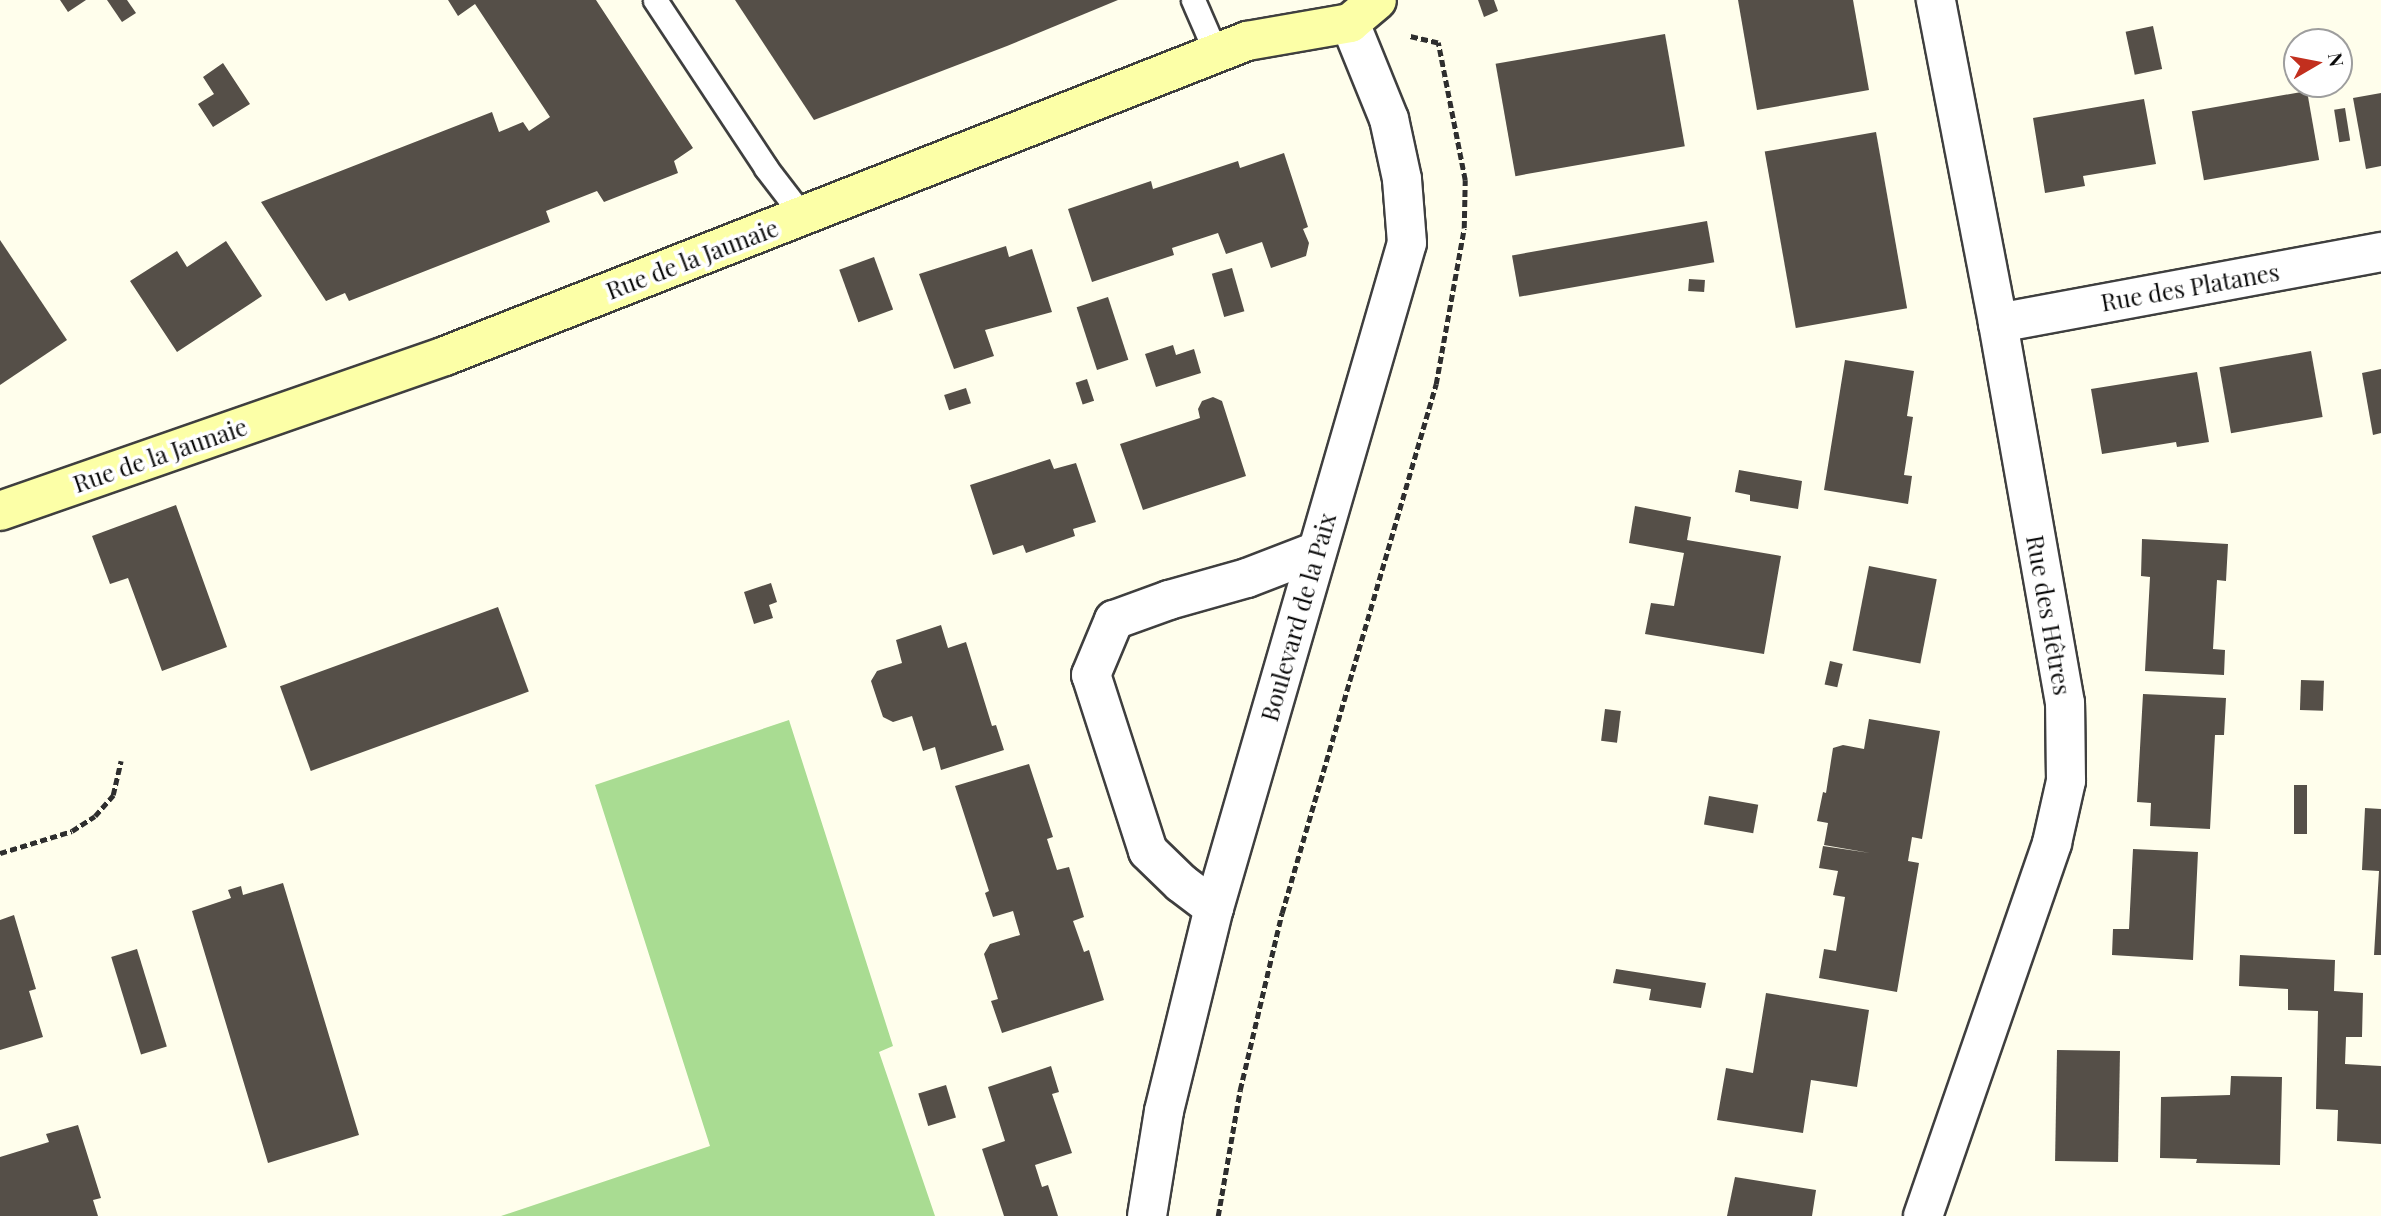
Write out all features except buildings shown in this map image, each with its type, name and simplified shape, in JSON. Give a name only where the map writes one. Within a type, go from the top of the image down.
[{"type":"street","name":"Rue des Hêtres","points":[[1923,1216],[2052,843],[2066,781],[2064,703],[1998,323],[1936,0]]},
{"type":"street","name":"Rue de la Jaunaie","points":[[0,511],[445,356],[1247,41],[1363,11]]},
{"type":"street","name":"Boulevard de la Paix","points":[[1146,1216],[1164,1111],[1214,908],[1407,243],[1402,180],[1363,11]]},
{"type":"street","name":"Rue des Platanes","points":[[1998,323],[2381,252]]},
{"type":"street","points":[[1214,908],[1181,883],[1148,851],[1091,675],[1114,620],[1169,600],[1247,578],[1317,551]]},
{"type":"lane","points":[[655,0],[766,168],[802,215]]},
{"type":"lane","points":[[1193,0],[1216,53]]},
{"type":"path","points":[[1218,1216],[1240,1090],[1282,913],[1436,384],[1464,228],[1465,180],[1438,43],[1363,11]]},
{"type":"path","points":[[0,853],[72,831],[95,816],[113,795],[121,761]]},
{"type":"green space","points":[[789,720],[893,1046],[879,1052],[935,1216],[501,1216],[710,1146],[595,785]]}]
